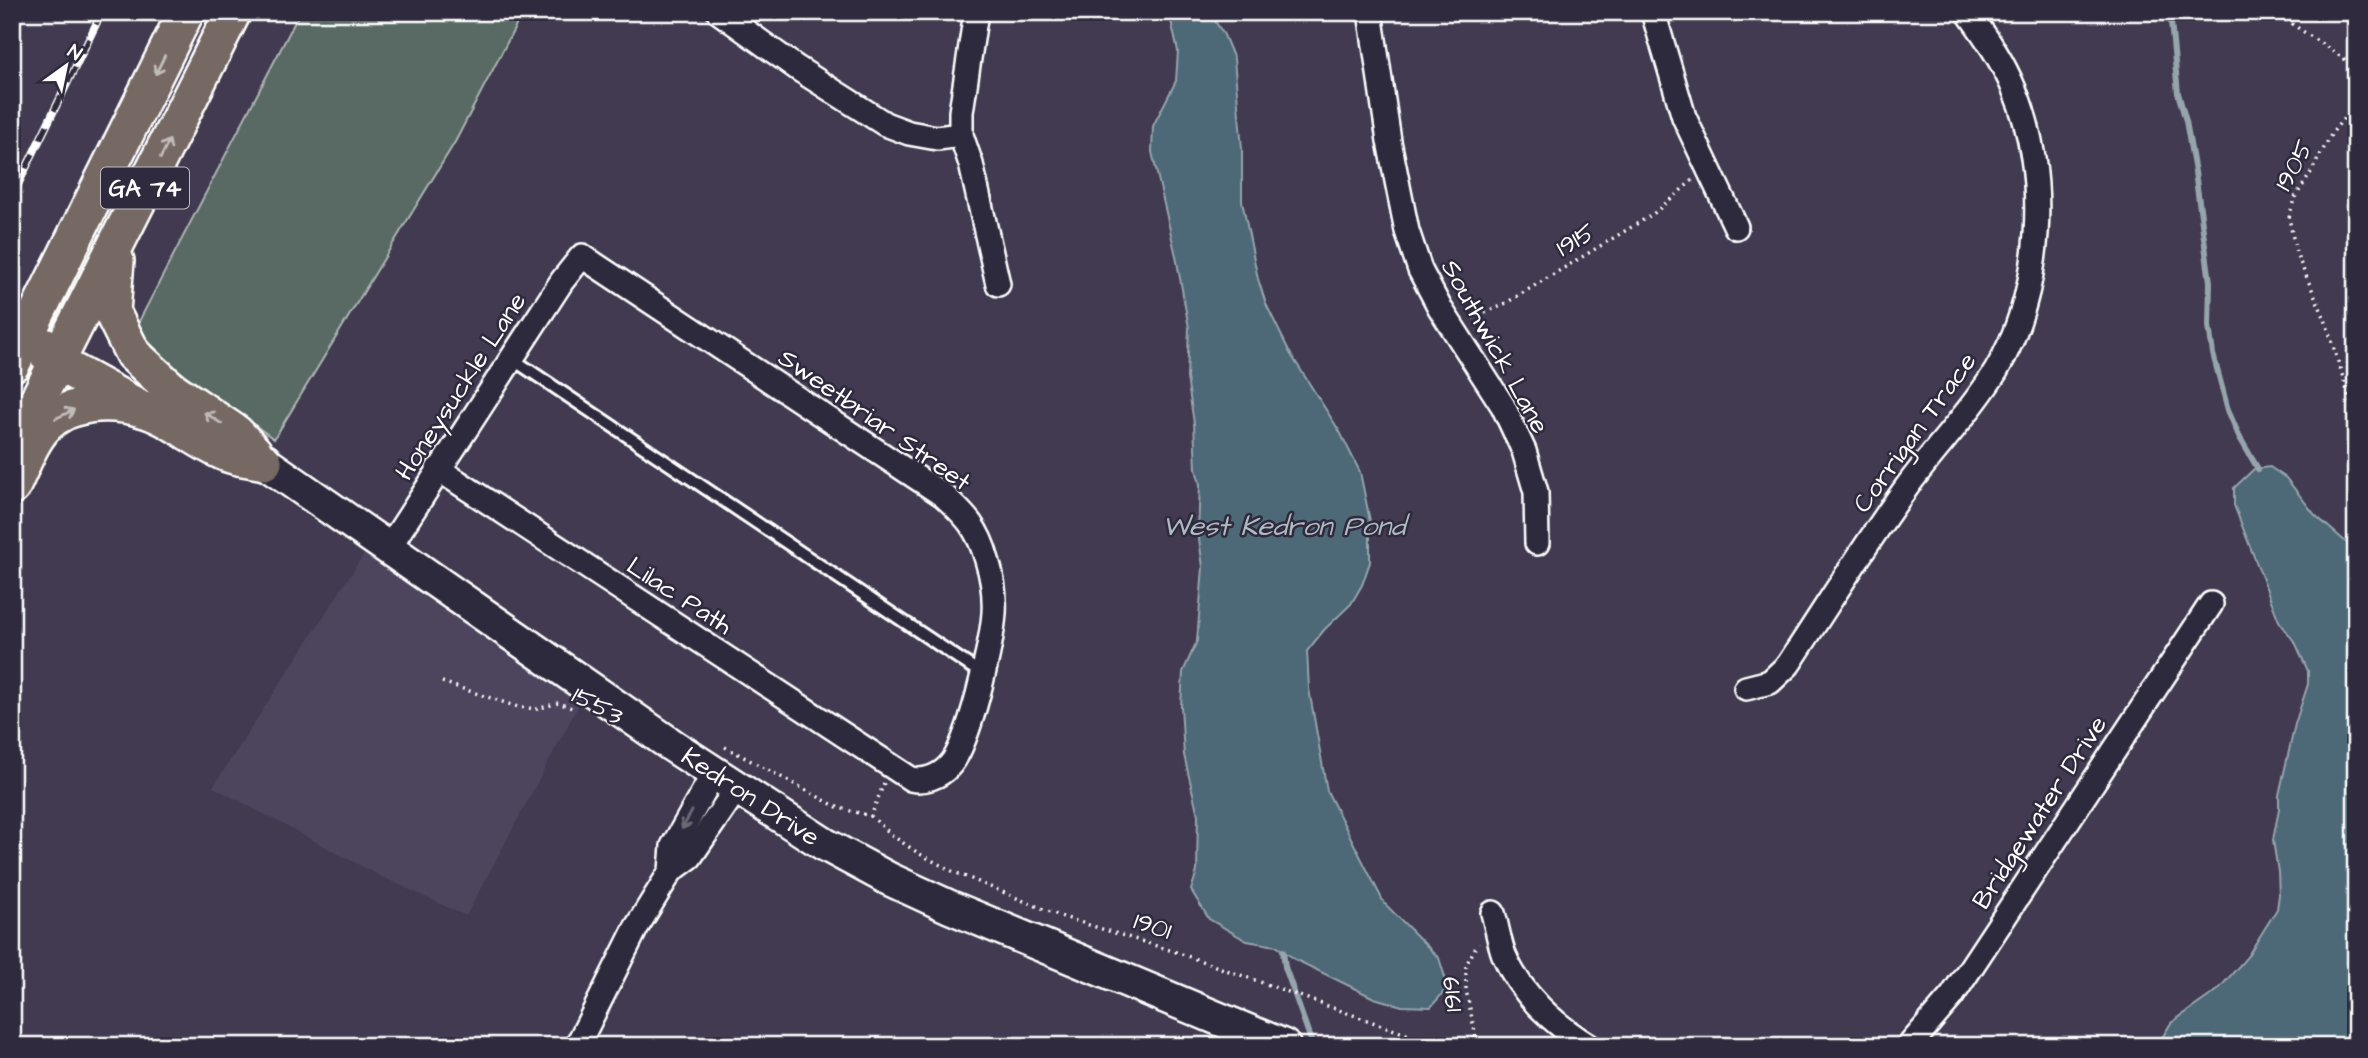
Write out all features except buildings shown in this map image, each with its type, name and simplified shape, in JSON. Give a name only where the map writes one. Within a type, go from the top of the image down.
[{"type":"main road","name":"GA 74","points":[[18,345],[186,12]]},
{"type":"main road","name":"GA 74","points":[[12,451],[233,12]]},
{"type":"main road","points":[[134,117],[121,173],[42,331],[47,354],[56,362],[224,453],[264,463]]},
{"type":"main road","points":[[121,237],[113,277],[112,312],[133,354],[171,389],[236,433],[264,463]]},
{"type":"main road","points":[[12,415],[22,396],[23,374],[18,345]]},
{"type":"main road","points":[[12,487],[39,434],[47,424],[65,411],[88,405],[118,404],[142,409]]},
{"type":"street","points":[[719,12],[797,68],[884,124],[909,133],[937,138],[961,135]]},
{"type":"street","points":[[976,12],[963,91],[961,135],[971,164],[998,284]]},
{"type":"street","name":"Southwick Lane","points":[[1370,12],[1389,141],[1408,232],[1420,270],[1503,406],[1524,452],[1535,492],[1537,542]]},
{"type":"street","points":[[1654,12],[1684,117],[1736,226]]},
{"type":"street","name":"Corrigan Trace","points":[[1746,688],[1770,682],[1788,665],[1895,503],[1980,396],[2011,343],[2028,293],[2035,251],[2037,194],[2029,135],[2015,90],[1993,46],[1968,12]]},
{"type":"street","name":"Honeysuckle Lane","points":[[388,549],[562,281],[582,256]]},
{"type":"street","name":"Sweetbriar Street","points":[[582,256],[920,479],[956,506],[976,528],[988,561],[995,611],[976,704],[960,749],[950,766],[922,782],[890,768]]},
{"type":"street","name":"Kedron Drive","points":[[264,463],[726,781],[824,844],[889,879],[950,907],[1284,1046]]},
{"type":"street","name":"Lilac Path","points":[[438,469],[890,768]]},
{"type":"street","name":"Bridgewater Drive","points":[[1909,1046],[1952,996],[2210,604]]},
{"type":"street","points":[[577,1046],[636,928],[671,871],[690,857],[726,781]]},
{"type":"street","points":[[1493,913],[1504,955],[1529,996],[1566,1032],[1589,1046]]},
{"type":"lane","points":[[512,358],[982,674]]},
{"type":"path","points":[[2274,12],[2352,64],[2356,72]]},
{"type":"path","name":"1905","points":[[2356,94],[2352,108],[2332,133],[2294,199],[2289,218],[2296,253],[2325,319],[2356,420]]},
{"type":"path","name":"1915","points":[[1452,326],[1501,306],[1653,214],[1709,168]]},
{"type":"path","name":"1553","points":[[442,682],[518,707],[537,709],[558,703],[577,709]]},
{"type":"path","name":"1901","points":[[890,768],[871,816],[893,836],[918,853],[952,871],[1060,916],[1175,952],[1423,1040],[1462,1042],[1476,1037]]},
{"type":"path","name":"1919","points":[[1476,1037],[1466,989],[1466,965],[1493,913]]},
{"type":"path","points":[[1476,1037],[1485,1046]]},
{"type":"shaded area","points":[[373,540],[589,686],[466,916],[376,874],[213,787]]},
{"type":"green space","points":[[300,12],[523,12],[455,142],[274,439],[167,362],[136,327]]},
{"type":"water","name":"West Kedron Pond","points":[[1169,12],[1209,12],[1224,35],[1234,59],[1242,149],[1242,201],[1258,279],[1266,304],[1290,353],[1340,432],[1360,472],[1370,521],[1370,562],[1362,585],[1351,604],[1307,651],[1309,689],[1327,791],[1384,903],[1439,958],[1448,987],[1431,1007],[1402,1006],[1374,998],[1296,960],[1276,946],[1247,941],[1209,919],[1191,890],[1197,871],[1198,815],[1184,755],[1181,706],[1183,672],[1197,641],[1203,567],[1198,532],[1200,484],[1196,469],[1194,423],[1187,378],[1189,328],[1152,152],[1153,126],[1176,81],[1178,51]]},
{"type":"water","points":[[2270,467],[2286,478],[2315,515],[2356,551],[2356,1039],[2352,1046],[2157,1046],[2171,1023],[2218,990],[2247,957],[2277,909],[2278,872],[2273,840],[2279,795],[2295,724],[2308,684],[2308,671],[2296,644],[2279,621],[2234,505],[2234,488],[2254,469]]},
{"type":"waterway","points":[[2170,12],[2178,93],[2195,172],[2210,282],[2209,326],[2213,354],[2228,410],[2258,469]]},
{"type":"waterway","points":[[1283,951],[1285,967],[1313,1046]]},
{"type":"railway","points":[[12,197],[102,12]]}]
